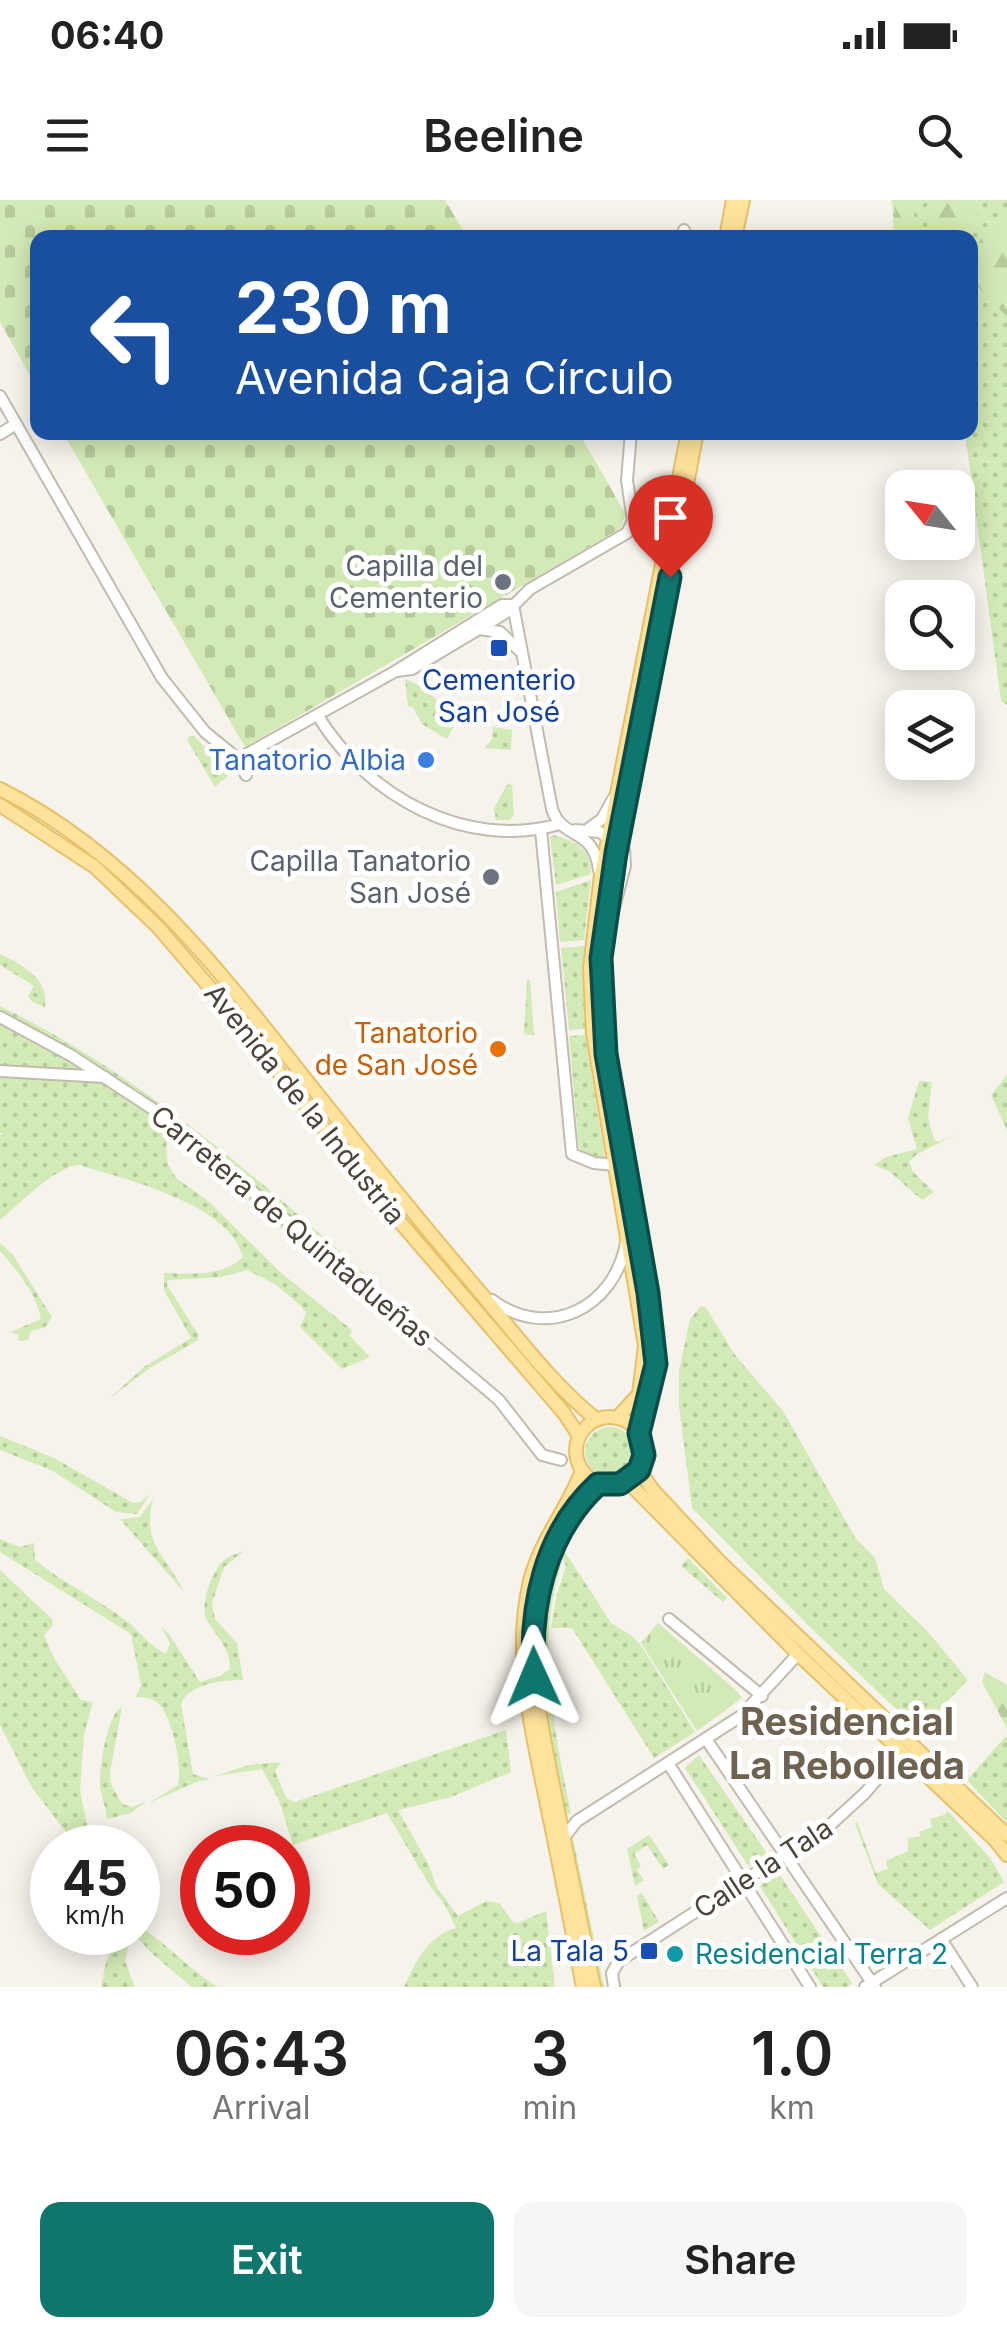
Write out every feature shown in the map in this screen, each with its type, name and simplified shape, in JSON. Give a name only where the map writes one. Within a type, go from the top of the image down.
[{"type":"main road","points":[[727,230],[733,200]]},
{"type":"main road","points":[[737,230],[743,200]]},
{"type":"main road","points":[[639,1433],[626,1421],[597,1420],[579,1436],[576,1454],[582,1471],[598,1484],[613,1486],[627,1481],[639,1470],[644,1455],[639,1433],[654,1375],[656,1347],[606,1054],[601,958],[618,788],[686,440]]},
{"type":"main road","points":[[616,1418],[639,1394],[644,1361],[592,1016],[590,968],[595,910],[615,838],[695,440]]},
{"type":"main road","name":"Avenida de la Industria","points":[[0,789],[76,833],[157,904],[246,1006],[436,1241],[564,1388],[597,1420]]},
{"type":"main road","name":"Avenida de la Industria","points":[[0,806],[95,867],[158,927],[394,1215],[564,1413],[579,1436]]},
{"type":"main road","points":[[639,1470],[719,1562],[1007,1835]]},
{"type":"main road","points":[[582,1471],[543,1544],[534,1570],[523,1620],[522,1655],[535,1748],[583,1987]]},
{"type":"main road","points":[[627,1481],[798,1654],[996,1840],[1007,1855]]},
{"type":"main road","points":[[594,1987],[534,1677],[534,1616],[540,1582],[559,1535],[578,1501],[598,1484]]},
{"type":"street","points":[[0,396],[168,688],[205,732],[238,759],[246,775]]},
{"type":"street","points":[[0,434],[16,424]]},
{"type":"street","points":[[396,671],[412,669],[478,629],[530,589],[631,528],[627,457],[630,440]]},
{"type":"street","points":[[238,759],[396,671],[502,606],[513,605]]},
{"type":"street","points":[[513,605],[550,801],[564,827]]},
{"type":"street","points":[[478,629],[505,636],[522,655]]},
{"type":"street","points":[[332,737],[337,705]]},
{"type":"street","points":[[318,716],[361,771],[423,810],[470,828],[564,827],[615,838]]},
{"type":"street","points":[[586,834],[602,819],[618,788]]},
{"type":"street","points":[[541,830],[572,1154],[594,1163],[615,1165]]},
{"type":"street","points":[[586,834],[599,868],[595,910]]},
{"type":"street","name":"Carretera de Quintadueñas","points":[[0,1016],[106,1078],[176,1126],[405,1323],[443,1351],[508,1410],[542,1455],[560,1460]]},
{"type":"street","points":[[0,1071],[106,1078]]},
{"type":"street","name":"Avenida de la Industria","points":[[436,1241],[496,1304],[514,1314],[545,1319],[570,1314],[601,1293],[621,1263],[627,1237]]},
{"type":"street","points":[[669,1618],[762,1696]]},
{"type":"street","points":[[564,1837],[577,1821],[742,1716],[798,1654]]},
{"type":"street","points":[[706,1739],[871,1985],[1005,1897]]},
{"type":"street","name":"Calle la Tala","points":[[614,1987],[613,1969],[619,1961],[847,1812],[901,1751]]},
{"type":"street","points":[[668,1763],[810,1987]]},
{"type":"street","points":[[559,1814],[577,1821]]},
{"type":"street","points":[[941,1939],[972,1987]]},
{"type":"green space","points":[[0,200],[445,200],[463,230],[30,230],[30,376],[0,322]]},
{"type":"green space","points":[[892,200],[1007,200],[1007,705],[1001,701],[975,507],[975,470],[970,470],[966,440],[978,440],[978,230],[894,230]]},
{"type":"green space","points":[[894,200],[913,200],[915,230],[896,230]]},
{"type":"green space","points":[[927,200],[974,200],[978,221],[970,230],[930,230]]},
{"type":"green space","points":[[1007,219],[1007,317],[978,286],[978,243]]},
{"type":"green space","points":[[67,440],[583,440],[625,513],[621,528],[245,747]]},
{"type":"green space","points":[[405,679],[459,716],[447,739],[422,724],[413,707],[408,706]]},
{"type":"green space","points":[[493,727],[512,730],[511,750],[485,748],[492,739]]},
{"type":"green space","points":[[190,736],[230,774],[215,787],[187,740]]},
{"type":"green space","points":[[508,783],[512,785],[514,814],[510,820],[496,820],[494,808]]},
{"type":"green space","points":[[550,837],[581,847],[591,874],[556,885]]},
{"type":"green space","points":[[591,880],[584,940],[560,942],[556,892]]},
{"type":"green space","points":[[584,946],[585,1029],[569,1030],[561,948]]},
{"type":"green space","points":[[0,954],[39,981],[45,1007],[28,996],[34,986],[0,965]]},
{"type":"green space","points":[[530,980],[534,1035],[524,1034]]},
{"type":"green space","points":[[0,1006],[108,1068],[210,1141],[400,1306],[413,1339],[169,1134],[168,1164],[176,1178],[207,1200],[280,1272],[352,1330],[350,1336],[370,1357],[342,1369],[300,1327],[306,1313],[301,1306],[275,1284],[247,1270],[221,1277],[168,1280],[167,1285],[198,1340],[150,1368],[110,1398],[144,1367],[191,1338],[164,1290],[164,1273],[216,1271],[243,1257],[234,1238],[197,1208],[148,1186],[80,1165],[49,1178],[0,1220]]},
{"type":"green space","points":[[585,1035],[605,1158],[587,1155],[579,1148],[569,1036]]},
{"type":"green space","points":[[1007,1075],[1007,1130],[991,1095]]},
{"type":"green space","points":[[919,1081],[932,1082],[928,1118],[934,1139],[938,1142],[955,1135],[909,1162],[913,1172],[934,1192],[922,1200],[890,1172],[874,1165],[886,1157],[917,1149],[908,1118]]},
{"type":"green space","points":[[0,1243],[13,1255],[52,1317],[45,1327],[31,1331],[28,1340],[19,1341],[18,1334],[10,1332],[41,1319],[39,1310],[25,1282],[0,1251]]},
{"type":"green space","points":[[701,1306],[735,1355],[783,1411],[856,1539],[875,1558],[884,1589],[929,1633],[968,1680],[919,1731],[692,1508],[679,1406],[679,1371],[690,1319]]},
{"type":"green space","points":[[610,1427],[627,1435],[635,1452],[627,1469],[610,1477],[593,1469],[585,1452],[593,1435]]},
{"type":"green space","points":[[0,1436],[54,1458],[133,1503],[150,1494],[137,1514],[116,1512],[53,1471],[0,1450]]},
{"type":"green space","points":[[153,1499],[153,1539],[184,1592],[120,1519],[140,1517]]},
{"type":"green space","points":[[0,1539],[20,1547],[34,1543],[35,1560],[118,1615],[166,1654],[170,1643],[161,1627],[200,1682],[230,1669],[228,1655],[207,1620],[205,1606],[219,1566],[244,1551],[224,1567],[212,1603],[215,1619],[237,1643],[243,1680],[199,1687],[181,1704],[193,1774],[210,1779],[149,1803],[178,1785],[178,1755],[159,1704],[136,1697],[141,1685],[131,1634],[0,1552]]},
{"type":"green space","points":[[562,1547],[611,1623],[642,1647],[695,1732],[654,1758],[572,1628],[551,1628],[566,1566],[559,1551]]},
{"type":"green space","points":[[556,1553],[561,1565],[549,1627],[550,1690],[571,1814],[565,1813],[551,1748],[539,1650],[546,1585]]},
{"type":"green space","points":[[688,1558],[727,1598],[723,1602],[681,1566]]},
{"type":"green space","points":[[0,1570],[52,1619],[53,1625],[44,1635],[54,1658],[81,1700],[93,1702],[84,1734],[80,1791],[87,1825],[60,1825],[31,1786],[0,1725]]},
{"type":"green space","points":[[658,1623],[742,1698],[697,1731],[641,1643]]},
{"type":"green space","points":[[985,1672],[1007,1685],[1007,1728],[982,1682]]},
{"type":"green space","points":[[122,1707],[111,1784],[122,1804],[133,1807],[147,1801],[131,1813],[107,1819],[100,1786],[101,1767],[108,1730]]},
{"type":"green space","points":[[506,1730],[511,1772],[451,1797],[398,1810],[430,1867],[436,1886],[458,1916],[486,1901],[499,1903],[518,1923],[546,1911],[555,1987],[404,1987],[430,1944],[456,1928],[387,1813],[310,1839],[310,1825],[287,1825],[262,1769],[215,1776],[249,1765],[281,1762],[275,1771],[286,1798],[295,1802]]},
{"type":"green space","points":[[1007,1735],[1007,1823],[967,1780]]},
{"type":"green space","points":[[699,1755],[768,1855],[751,1866],[685,1768]]},
{"type":"green space","points":[[948,1811],[990,1858],[1004,1882],[930,1930],[878,1884],[855,1824],[857,1821],[876,1873],[888,1869],[886,1861],[908,1851],[908,1838],[921,1836],[919,1832],[932,1827],[930,1819]]},
{"type":"green space","points":[[572,1834],[604,1987],[598,1987],[568,1837]]},
{"type":"green space","points":[[649,1835],[669,1865],[663,1869],[647,1845],[634,1854],[644,1880],[635,1886],[627,1849]]},
{"type":"green space","points":[[778,1872],[852,1983],[846,1987],[823,1987],[760,1886]]},
{"type":"green space","points":[[642,1893],[659,1922],[644,1931],[637,1896]]},
{"type":"green space","points":[[160,1941],[218,1987],[192,1987],[154,1955],[160,1955]]},
{"type":"green space","points":[[109,1955],[126,1955],[135,1987],[101,1987]]},
{"type":"place","name":"Capilla del Cementerio","points":[[503,582]]},
{"type":"place","name":"Cementerio San José","points":[[499,648]]},
{"type":"place","name":"Tanatorio Albia","points":[[426,760]]},
{"type":"place","name":"Capilla Tanatorio San José","points":[[491,877]]},
{"type":"place","name":"Tanatorio de San José","points":[[498,1049]]},
{"type":"place","name":"La Tala 5","points":[[649,1951]]},
{"type":"place","name":"Residencial Terra 2","points":[[675,1954]]},
{"type":"district","name":"Residencial La Rebolleda","points":[[847,1743]]},
{"type":"route","points":[[534,1677],[534,1616],[548,1559],[578,1501],[598,1484],[620,1484],[639,1470],[644,1455],[639,1433],[656,1364],[648,1293],[606,1054],[601,958],[616,853],[670,577]]}]
